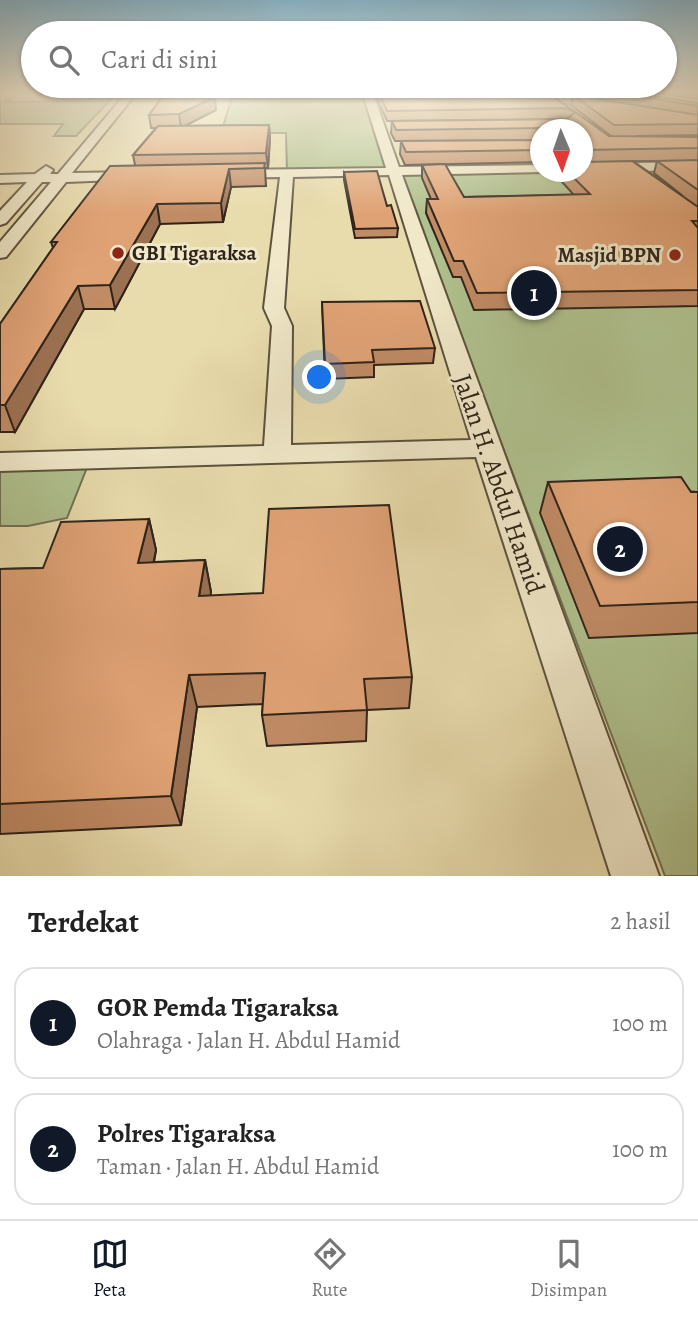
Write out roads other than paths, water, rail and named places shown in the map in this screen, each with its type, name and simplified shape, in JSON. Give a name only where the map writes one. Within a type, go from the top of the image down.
[{"type":"street","points":[[77,137],[82,132]]},
{"type":"street","points":[[0,253],[100,132]]},
{"type":"street","name":"Jalan H. Abdul Hamid","points":[[386,132],[391,147],[392,171],[635,876]]},
{"type":"street","points":[[595,152],[611,167]]},
{"type":"street","points":[[621,153],[653,183]]},
{"type":"street","points":[[0,220],[58,156]]},
{"type":"street","points":[[593,168],[698,166]]},
{"type":"street","points":[[222,174],[530,169]]},
{"type":"street","points":[[277,452],[282,326],[274,308],[287,173]]},
{"type":"street","points":[[0,179],[156,176]]},
{"type":"street","points":[[0,463],[486,447]]},
{"type":"place","name":"GBI Tigaraksa","points":[[118,253]]},
{"type":"place","name":"Masjid BPN","points":[[675,255]]},
{"type":"place","name":"GOR Pemda Tigaraksa","points":[[534,293]]},
{"type":"place","name":"Polres Tigaraksa","points":[[620,549]]}]
